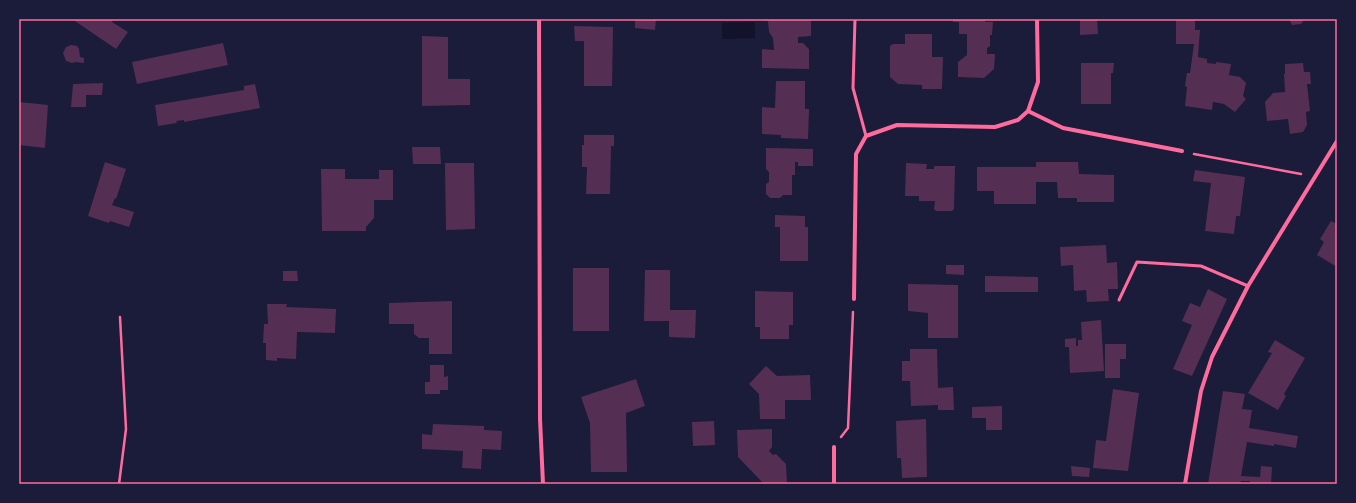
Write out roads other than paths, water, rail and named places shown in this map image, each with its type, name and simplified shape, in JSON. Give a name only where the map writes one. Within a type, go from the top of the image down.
[{"type":"street","points":[[539,19],[540,411],[543,484]]},
{"type":"street","points":[[854,299],[856,154],[866,136],[897,125],[996,127],[1018,120],[1028,111],[1038,82],[1037,19]]},
{"type":"street","points":[[1028,111],[1063,128],[1182,152]]},
{"type":"street","points":[[1185,484],[1201,391],[1212,357],[1248,286],[1337,141]]},
{"type":"street","points":[[834,447],[834,484]]},
{"type":"lane","points":[[855,19],[853,88],[866,136]]},
{"type":"lane","points":[[1119,300],[1137,262],[1201,266],[1248,286]]}]
